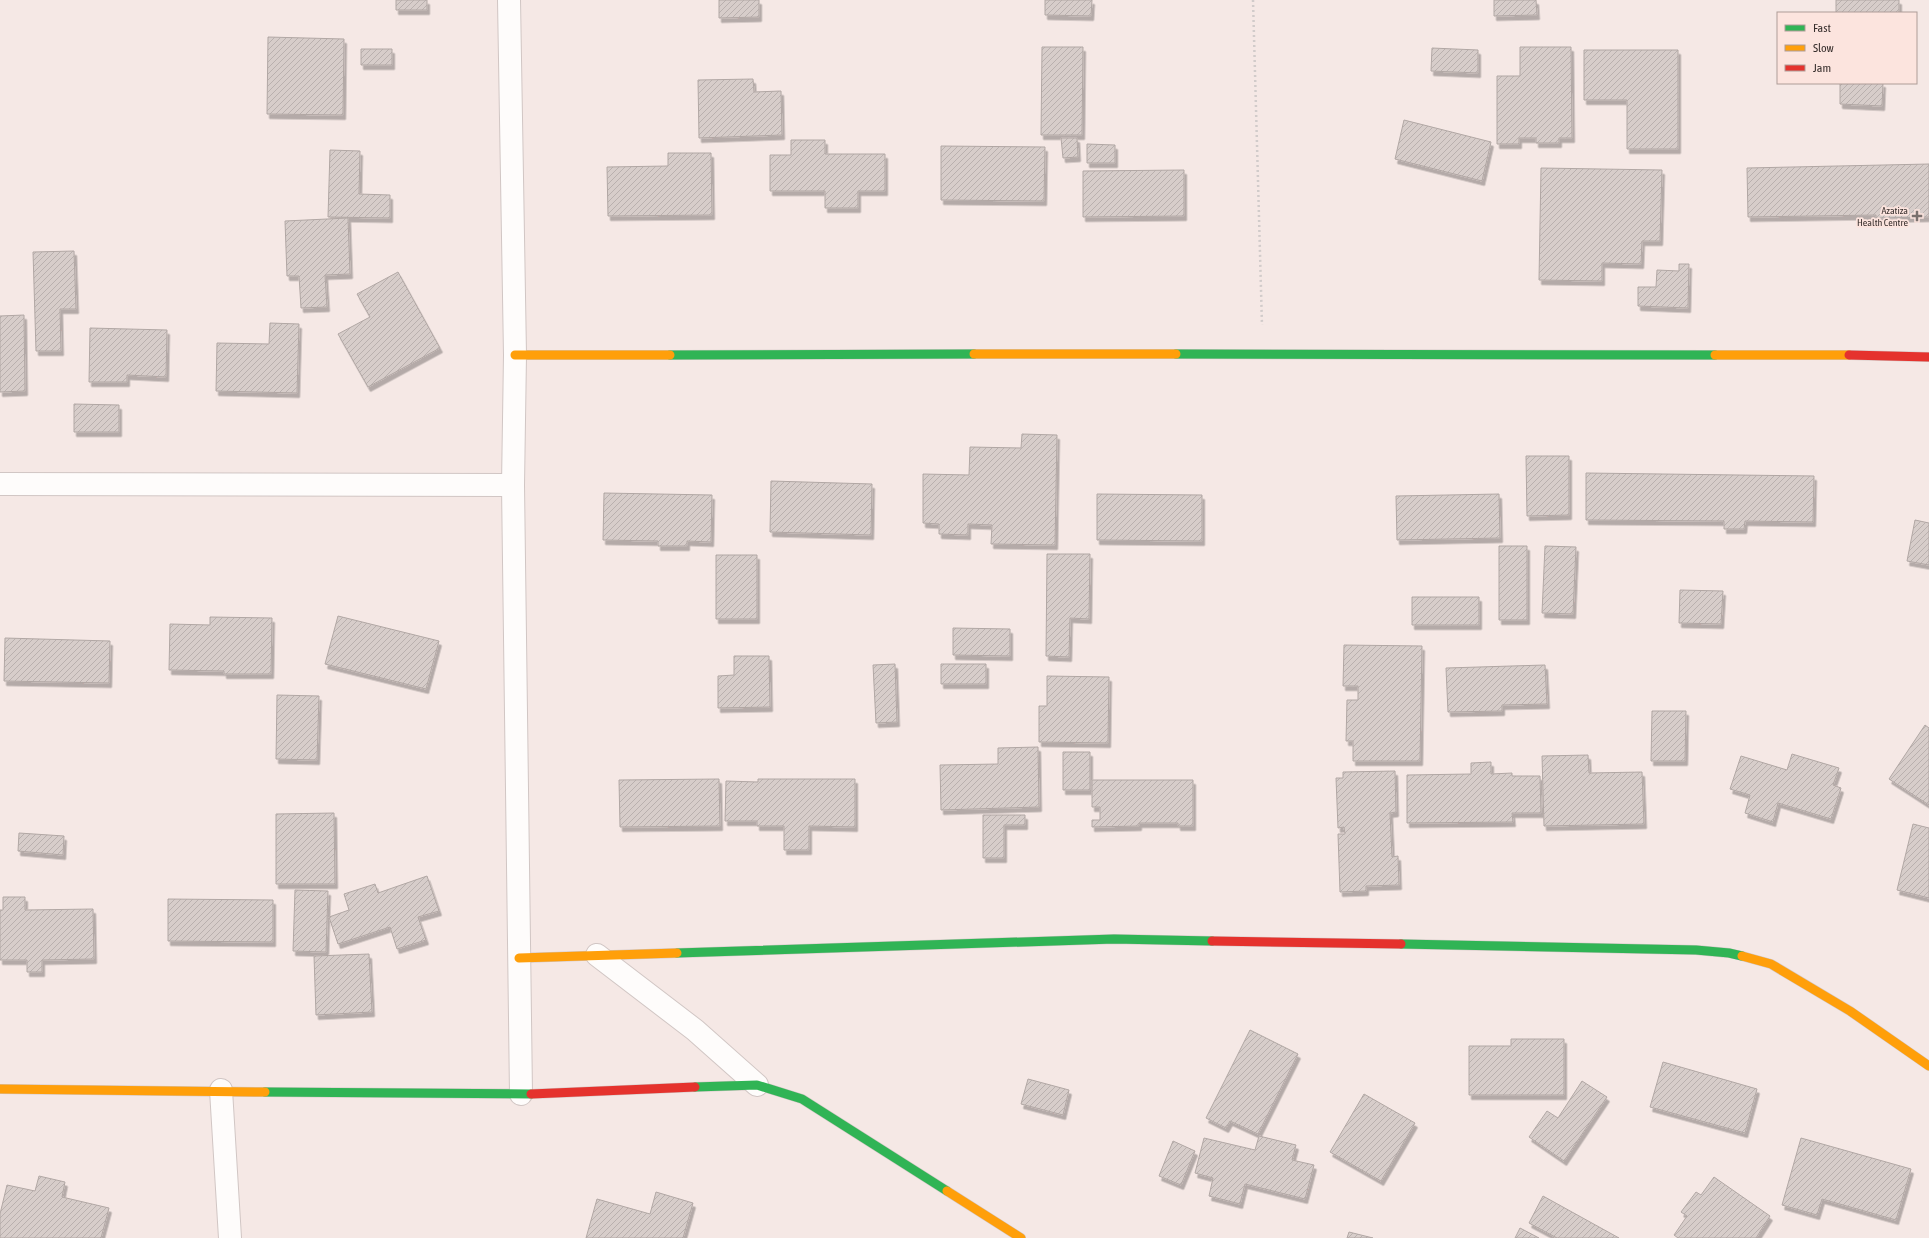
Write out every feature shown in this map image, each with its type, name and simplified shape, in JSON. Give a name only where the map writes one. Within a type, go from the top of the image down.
[{"type":"street","points":[[509,0],[515,355],[513,485],[521,1094]]},
{"type":"street","points":[[515,355],[1262,354],[1904,355],[1929,357]]},
{"type":"street","points":[[0,484],[513,485]]},
{"type":"street","points":[[519,958],[1114,938],[1702,950],[1729,953],[1771,964],[1850,1011],[1929,1066]]},
{"type":"street","points":[[597,955],[695,1030],[757,1085]]},
{"type":"street","points":[[0,1089],[521,1094],[757,1085],[802,1099],[1020,1238]]},
{"type":"street","points":[[221,1090],[230,1238]]},
{"type":"path","points":[[1253,0],[1262,354]]},
{"type":"building","points":[[396,0],[427,0],[427,10],[396,10]]},
{"type":"building","points":[[719,0],[759,0],[759,17],[719,18]]},
{"type":"building","points":[[1045,0],[1092,0],[1091,16],[1045,15]]},
{"type":"building","points":[[1494,0],[1536,0],[1537,15],[1494,16]]},
{"type":"building","points":[[1836,0],[1899,0],[1899,12],[1836,12]]},
{"type":"building","points":[[268,37],[344,39],[343,115],[267,114]]},
{"type":"building","points":[[1042,47],[1083,47],[1082,135],[1041,135]]},
{"type":"building","points":[[1520,47],[1571,47],[1572,138],[1559,138],[1559,143],[1536,143],[1536,138],[1519,138],[1519,144],[1497,144],[1497,76],[1520,76]]},
{"type":"building","points":[[1432,48],[1478,50],[1478,73],[1431,71]]},
{"type":"building","points":[[361,49],[392,49],[392,65],[361,65]]},
{"type":"building","points":[[1584,50],[1678,50],[1678,149],[1627,149],[1627,100],[1584,100]]},
{"type":"building","points":[[753,79],[754,92],[781,91],[782,135],[699,138],[698,80]]},
{"type":"building","points":[[1840,84],[1883,84],[1882,106],[1840,104]]},
{"type":"building","points":[[1404,120],[1491,142],[1482,181],[1395,159]]},
{"type":"building","points":[[1061,138],[1077,138],[1078,157],[1063,158]]},
{"type":"building","points":[[791,140],[825,140],[825,154],[885,154],[885,191],[858,191],[858,208],[825,208],[825,191],[770,191],[770,155],[791,155]]},
{"type":"building","points":[[1087,144],[1115,145],[1115,163],[1087,163]]},
{"type":"building","points":[[941,146],[1045,147],[1044,201],[941,200]]},
{"type":"building","points":[[330,150],[360,151],[359,194],[390,195],[390,218],[328,217]]},
{"type":"building","points":[[668,153],[711,153],[712,215],[608,216],[607,167],[668,166]]},
{"type":"building","points":[[1929,164],[1929,217],[1876,218],[1876,215],[1748,217],[1747,168]]},
{"type":"building","points":[[1541,168],[1662,170],[1660,241],[1642,241],[1641,264],[1602,263],[1602,281],[1539,280]]},
{"type":"building","points":[[1184,170],[1184,216],[1083,217],[1083,171]]},
{"type":"building","points":[[348,218],[350,274],[325,275],[327,307],[301,308],[299,276],[287,276],[285,221]]},
{"type":"building","points":[[74,251],[76,309],[60,309],[61,351],[36,351],[33,252]]},
{"type":"building","points":[[1679,264],[1689,264],[1688,308],[1638,306],[1638,287],[1656,287],[1657,270],[1679,271]]},
{"type":"building","points":[[398,272],[440,348],[368,387],[338,334],[370,317],[357,294]]},
{"type":"building","points":[[24,315],[25,391],[0,392],[0,316]]},
{"type":"building","points":[[270,323],[299,324],[297,393],[216,391],[217,343],[269,344]]},
{"type":"building","points":[[90,328],[167,330],[166,377],[127,375],[127,382],[89,382]]},
{"type":"building","points":[[74,404],[119,405],[119,432],[74,432]]},
{"type":"building","points":[[1022,434],[1057,435],[1055,545],[991,544],[992,525],[968,524],[968,535],[939,534],[939,524],[923,523],[923,474],[969,475],[970,447],[1021,448]]},
{"type":"building","points":[[1526,456],[1569,456],[1569,515],[1527,516]]},
{"type":"building","points":[[1586,473],[1814,476],[1813,522],[1745,521],[1744,529],[1724,529],[1724,521],[1586,520]]},
{"type":"building","points":[[771,481],[872,484],[871,535],[770,532]]},
{"type":"building","points":[[604,493],[712,495],[711,542],[687,541],[687,546],[658,546],[658,541],[603,540]]},
{"type":"building","points":[[1097,494],[1202,495],[1202,541],[1097,540]]},
{"type":"building","points":[[1499,494],[1500,538],[1397,540],[1396,496]]},
{"type":"building","points":[[1915,520],[1929,523],[1929,565],[1907,561]]},
{"type":"building","points":[[1499,546],[1527,546],[1527,620],[1499,620]]},
{"type":"building","points":[[1545,546],[1576,547],[1573,614],[1542,613]]},
{"type":"building","points":[[1047,554],[1090,554],[1089,619],[1070,618],[1069,657],[1046,656]]},
{"type":"building","points":[[716,555],[757,555],[757,619],[716,619]]},
{"type":"building","points":[[1680,590],[1723,591],[1721,624],[1679,623]]},
{"type":"building","points":[[1412,597],[1479,597],[1479,625],[1412,625]]},
{"type":"building","points":[[338,616],[439,641],[426,689],[325,664]]},
{"type":"building","points":[[210,617],[272,618],[271,674],[224,674],[224,671],[169,670],[170,624],[210,625]]},
{"type":"building","points":[[953,628],[1010,629],[1010,656],[953,655]]},
{"type":"building","points":[[5,638],[110,641],[109,683],[4,681]]},
{"type":"building","points":[[1344,645],[1422,646],[1420,761],[1353,761],[1353,741],[1346,741],[1347,700],[1358,700],[1358,686],[1343,686]]},
{"type":"building","points":[[734,656],[769,656],[770,707],[718,708],[718,676],[734,675]]},
{"type":"building","points":[[895,664],[897,722],[876,723],[873,665]]},
{"type":"building","points":[[941,664],[986,664],[986,684],[941,684]]},
{"type":"building","points":[[1545,665],[1547,704],[1502,705],[1502,711],[1448,712],[1446,668]]},
{"type":"building","points":[[1047,676],[1109,677],[1108,743],[1039,742],[1039,706],[1047,706]]},
{"type":"building","points":[[277,695],[319,696],[317,760],[276,759]]},
{"type":"building","points":[[1652,711],[1686,711],[1685,761],[1651,761]]},
{"type":"building","points":[[1925,725],[1929,728],[1929,805],[1889,779]]},
{"type":"building","points":[[1038,747],[1039,807],[941,810],[940,765],[998,764],[998,748]]},
{"type":"building","points":[[1063,752],[1090,752],[1090,790],[1063,790]]},
{"type":"building","points":[[1792,754],[1839,768],[1833,785],[1841,788],[1831,819],[1778,803],[1773,822],[1745,813],[1750,795],[1730,789],[1741,756],[1787,770]]},
{"type":"building","points":[[1588,755],[1589,773],[1642,772],[1644,824],[1544,826],[1542,756]]},
{"type":"building","points":[[1491,762],[1491,774],[1512,773],[1512,776],[1540,776],[1541,813],[1512,813],[1513,822],[1407,823],[1407,775],[1471,774],[1471,763]]},
{"type":"building","points":[[1395,771],[1396,812],[1390,813],[1392,857],[1398,856],[1399,885],[1366,886],[1366,891],[1340,892],[1338,834],[1345,834],[1344,827],[1338,828],[1336,778],[1343,778],[1343,772]]},
{"type":"building","points":[[719,779],[720,826],[620,827],[619,780]]},
{"type":"building","points":[[758,779],[855,779],[855,827],[809,826],[809,850],[784,850],[784,826],[757,826],[757,821],[725,821],[726,781],[758,782]]},
{"type":"building","points":[[1092,780],[1193,780],[1193,826],[1178,826],[1178,823],[1139,823],[1139,826],[1092,827],[1092,820],[1100,820],[1100,807],[1092,807]]},
{"type":"building","points":[[334,813],[335,884],[276,884],[276,814]]},
{"type":"building","points":[[983,815],[1025,815],[1025,825],[1004,825],[1004,858],[983,858]]},
{"type":"building","points":[[1913,824],[1929,828],[1929,898],[1897,890]]},
{"type":"building","points":[[19,833],[64,836],[63,855],[18,851]]},
{"type":"building","points":[[427,876],[439,911],[418,917],[426,940],[397,949],[390,927],[338,944],[329,917],[349,910],[344,894],[375,884],[378,893]]},
{"type":"building","points":[[295,890],[328,891],[326,952],[293,951]]},
{"type":"building","points":[[3,897],[25,897],[25,910],[93,909],[94,959],[42,960],[42,972],[27,972],[27,960],[0,960],[0,910],[3,910]]},
{"type":"building","points":[[168,899],[273,900],[273,942],[168,941]]},
{"type":"building","points":[[369,954],[372,1012],[316,1015],[314,956]]},
{"type":"building","points":[[1250,1030],[1298,1054],[1258,1134],[1230,1121],[1226,1128],[1206,1118]]},
{"type":"building","points":[[1511,1039],[1564,1039],[1564,1095],[1469,1095],[1469,1046],[1511,1046]]},
{"type":"building","points":[[1663,1062],[1757,1089],[1745,1133],[1650,1107]]},
{"type":"building","points":[[1028,1079],[1069,1090],[1063,1115],[1021,1104]]},
{"type":"building","points":[[1582,1081],[1607,1097],[1564,1161],[1529,1137],[1547,1111],[1558,1118]]},
{"type":"building","points":[[1364,1094],[1415,1123],[1381,1181],[1330,1152]]},
{"type":"building","points":[[1259,1136],[1296,1145],[1292,1160],[1314,1165],[1305,1199],[1245,1184],[1240,1204],[1209,1196],[1213,1178],[1195,1173],[1204,1138],[1255,1150]]},
{"type":"building","points":[[1801,1138],[1911,1169],[1896,1220],[1822,1199],[1817,1215],[1782,1205]]},
{"type":"building","points":[[1173,1141],[1195,1151],[1181,1185],[1159,1176]]},
{"type":"building","points":[[39,1176],[65,1182],[62,1197],[109,1208],[101,1238],[0,1238],[0,1214],[7,1185],[35,1191]]},
{"type":"building","points":[[1714,1177],[1770,1216],[1756,1238],[1678,1238],[1674,1235],[1687,1216],[1681,1212],[1696,1192],[1701,1195]]},
{"type":"building","points":[[656,1192],[693,1203],[683,1238],[586,1238],[597,1199],[650,1214]]},
{"type":"building","points":[[1543,1196],[1619,1238],[1557,1238],[1529,1223]]},
{"type":"building","points":[[1520,1228],[1539,1238],[1515,1238]]},
{"type":"building","points":[[1349,1232],[1373,1238],[1347,1238]]},
{"type":"traffic: fast","points":[[670,355],[974,354]]},
{"type":"traffic: fast","points":[[1176,354],[1715,355]]},
{"type":"traffic: fast","points":[[677,953],[1114,939],[1212,941]]},
{"type":"traffic: fast","points":[[1401,944],[1696,950],[1729,953],[1742,956]]},
{"type":"traffic: fast","points":[[695,1087],[757,1085],[802,1099],[947,1191]]},
{"type":"traffic: fast","points":[[265,1092],[531,1094]]},
{"type":"traffic: slow","points":[[974,354],[1176,354]]},
{"type":"traffic: slow","points":[[515,355],[670,355]]},
{"type":"traffic: slow","points":[[1715,355],[1849,355]]},
{"type":"traffic: slow","points":[[519,958],[677,953]]},
{"type":"traffic: slow","points":[[1742,956],[1771,964],[1850,1011],[1929,1066]]},
{"type":"traffic: slow","points":[[0,1089],[265,1092]]},
{"type":"traffic: slow","points":[[947,1191],[1021,1238]]},
{"type":"traffic: jam","points":[[1849,355],[1929,357]]},
{"type":"traffic: jam","points":[[1212,941],[1401,944]]},
{"type":"traffic: jam","points":[[531,1094],[695,1087]]},
{"type":"place","name":"Azatiza Health Centre","points":[[1917,216]]}]
